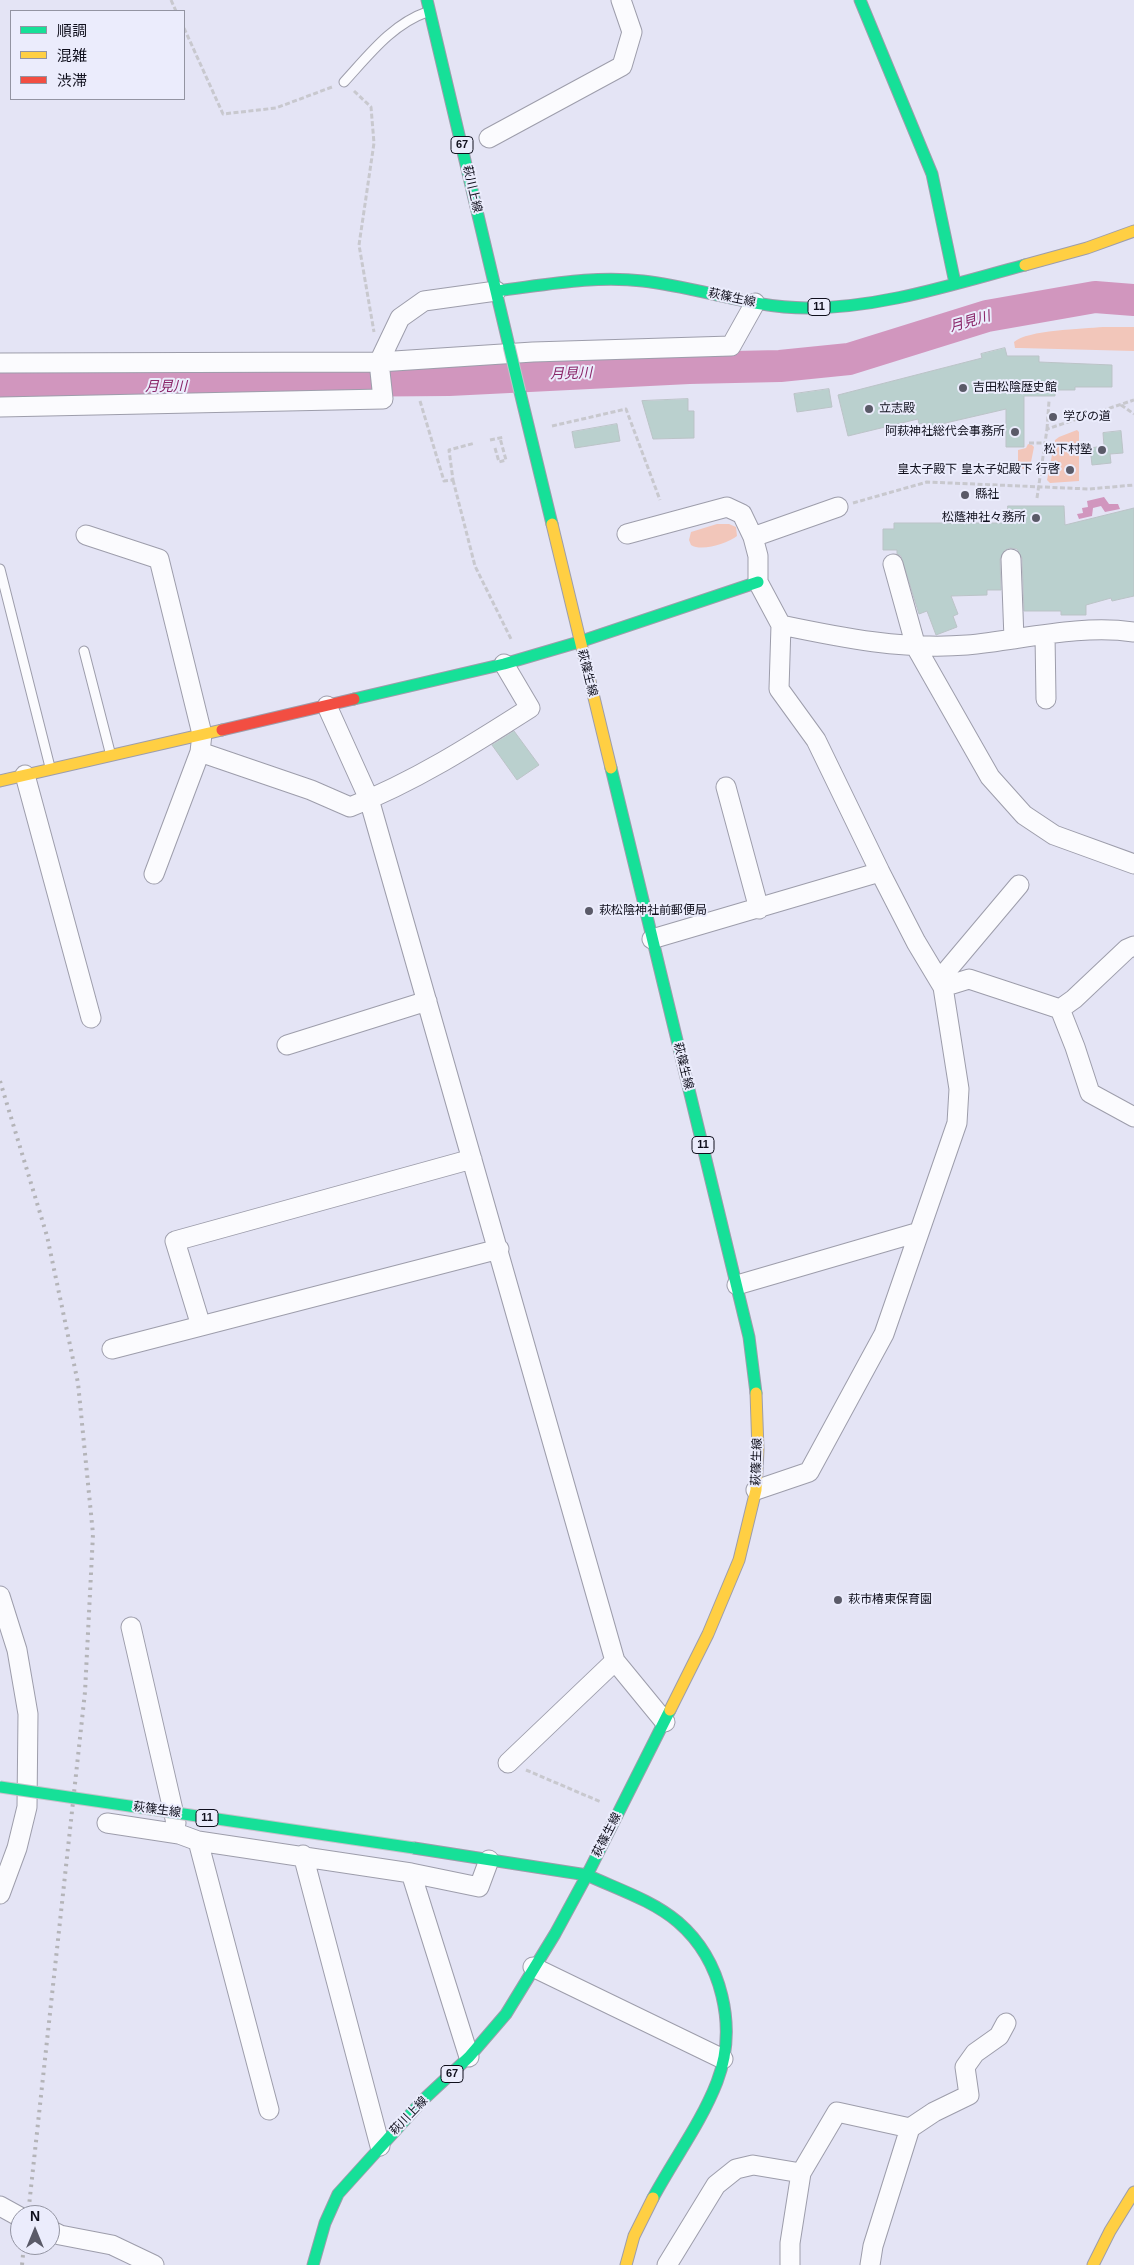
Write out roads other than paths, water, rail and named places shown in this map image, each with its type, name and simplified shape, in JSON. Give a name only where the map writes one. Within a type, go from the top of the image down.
[{"type":"main road","points":[[860,0],[932,174],[954,283]]},
{"type":"main road","name":"萩川上線","points":[[429,5],[496,291]]},
{"type":"main road","name":"萩篠生線","points":[[0,1787],[586,1875],[708,1634],[739,1560],[756,1490],[758,1450],[756,1380],[749,1337],[737,1285],[579,642],[496,291],[573,282],[624,279],[667,284],[776,306],[825,307],[865,304],[896,299],[1087,248],[1134,231]]},
{"type":"main road","points":[[0,781],[110,755],[201,743],[327,706],[513,662],[758,582]]},
{"type":"main road","points":[[586,1875],[627,1893],[678,1922],[699,1945],[713,1968],[723,1992],[727,2014],[726,2047],[720,2072],[705,2107],[641,2222],[626,2265]]},
{"type":"main road","name":"萩川上線","points":[[313,2265],[325,2223],[338,2194],[424,2099],[470,2057],[506,2014],[555,1934],[586,1875]]},
{"type":"main road","points":[[1093,2265],[1110,2231],[1134,2192]]},
{"type":"street","points":[[490,138],[622,66],[632,32],[622,0]]},
{"type":"street","points":[[0,407],[383,398],[379,362],[400,318],[424,301],[496,291]]},
{"type":"street","points":[[0,363],[379,362],[533,352],[731,346],[755,303]]},
{"type":"street","points":[[627,534],[727,507],[742,514],[753,537],[758,556],[758,582],[781,625],[779,689],[816,740],[880,872],[941,983],[959,1088],[957,1123],[884,1334],[809,1472],[756,1490]]},
{"type":"street","points":[[753,537],[838,508]]},
{"type":"street","points":[[86,535],[159,559],[201,743],[154,874]]},
{"type":"street","points":[[1011,559],[1014,639]]},
{"type":"street","points":[[894,564],[916,647],[990,777],[1024,815],[1054,835],[1134,864]]},
{"type":"street","points":[[781,625],[844,638],[916,647],[968,645],[1094,630],[1134,632]]},
{"type":"street","points":[[1045,636],[1046,699]]},
{"type":"street","points":[[201,743],[350,807],[457,754],[530,708],[513,662]]},
{"type":"street","points":[[327,706],[369,799],[499,1249],[615,1661],[665,1722]]},
{"type":"street","points":[[25,775],[91,1018]]},
{"type":"street","points":[[726,787],[759,909]]},
{"type":"street","points":[[652,939],[880,872]]},
{"type":"street","points":[[941,983],[1019,885]]},
{"type":"street","points":[[1060,1009],[1074,999],[1127,949],[1134,946]]},
{"type":"street","points":[[941,983],[969,979],[1060,1009]]},
{"type":"street","points":[[287,1045],[427,1001]]},
{"type":"street","points":[[1060,1009],[1090,1093],[1134,1117]]},
{"type":"street","points":[[200,1326],[175,1241],[472,1159]]},
{"type":"street","points":[[737,1285],[919,1232]]},
{"type":"street","points":[[112,1349],[499,1249]]},
{"type":"street","points":[[0,1596],[17,1650],[28,1714],[27,1807],[17,1848],[0,1894]]},
{"type":"street","points":[[131,1627],[179,1834]]},
{"type":"street","points":[[508,1763],[615,1661]]},
{"type":"street","points":[[107,1823],[179,1834],[198,1841],[411,1873],[479,1887],[489,1860]]},
{"type":"street","points":[[198,1841],[269,2110]]},
{"type":"street","points":[[303,1856],[380,2146]]},
{"type":"street","points":[[411,1873],[470,2057]]},
{"type":"street","points":[[533,1968],[723,2059]]},
{"type":"street","points":[[870,2265],[876,2237],[910,2128],[934,2112],[969,2096],[965,2067],[975,2053],[999,2036],[1006,2023]]},
{"type":"street","points":[[790,2265],[790,2243],[801,2173],[838,2112],[910,2128]]},
{"type":"street","points":[[667,2265],[716,2185],[736,2169],[753,2165],[801,2173]]},
{"type":"street","points":[[60,2235],[112,2245],[154,2265]]},
{"type":"lane","points":[[344,82],[383,39],[429,5]]},
{"type":"lane","points":[[0,569],[50,769]]},
{"type":"lane","points":[[84,651],[110,755]]},
{"type":"waterway","name":"月見川","points":[[0,387],[184,387],[318,381],[449,380],[689,368],[780,366],[849,359],[987,316],[1095,297],[1134,300]]},
{"type":"railway","points":[[0,1081],[47,1236],[78,1383],[93,1534],[85,1692],[29,2205]]},
{"type":"railway","points":[[22,2265],[23,2255]]},
{"type":"place","name":"吉田松陰歴史館","points":[[963,388]]},
{"type":"place","name":"立志殿","points":[[869,409]]},
{"type":"place","name":"学びの道","points":[[1053,417]]},
{"type":"place","name":"阿萩神社総代会事務所","points":[[1015,432]]},
{"type":"place","name":"松下村塾","points":[[1102,450]]},
{"type":"place","name":"皇太子殿下 皇太子妃殿下 行啓","points":[[1070,470]]},
{"type":"place","name":"縣社","points":[[965,495]]},
{"type":"place","name":"松蔭神社々務所","points":[[1036,518]]},
{"type":"place","name":"萩松陰神社前郵便局","points":[[589,911]]},
{"type":"place","name":"萩市椿東保育園","points":[[838,1600]]}]
